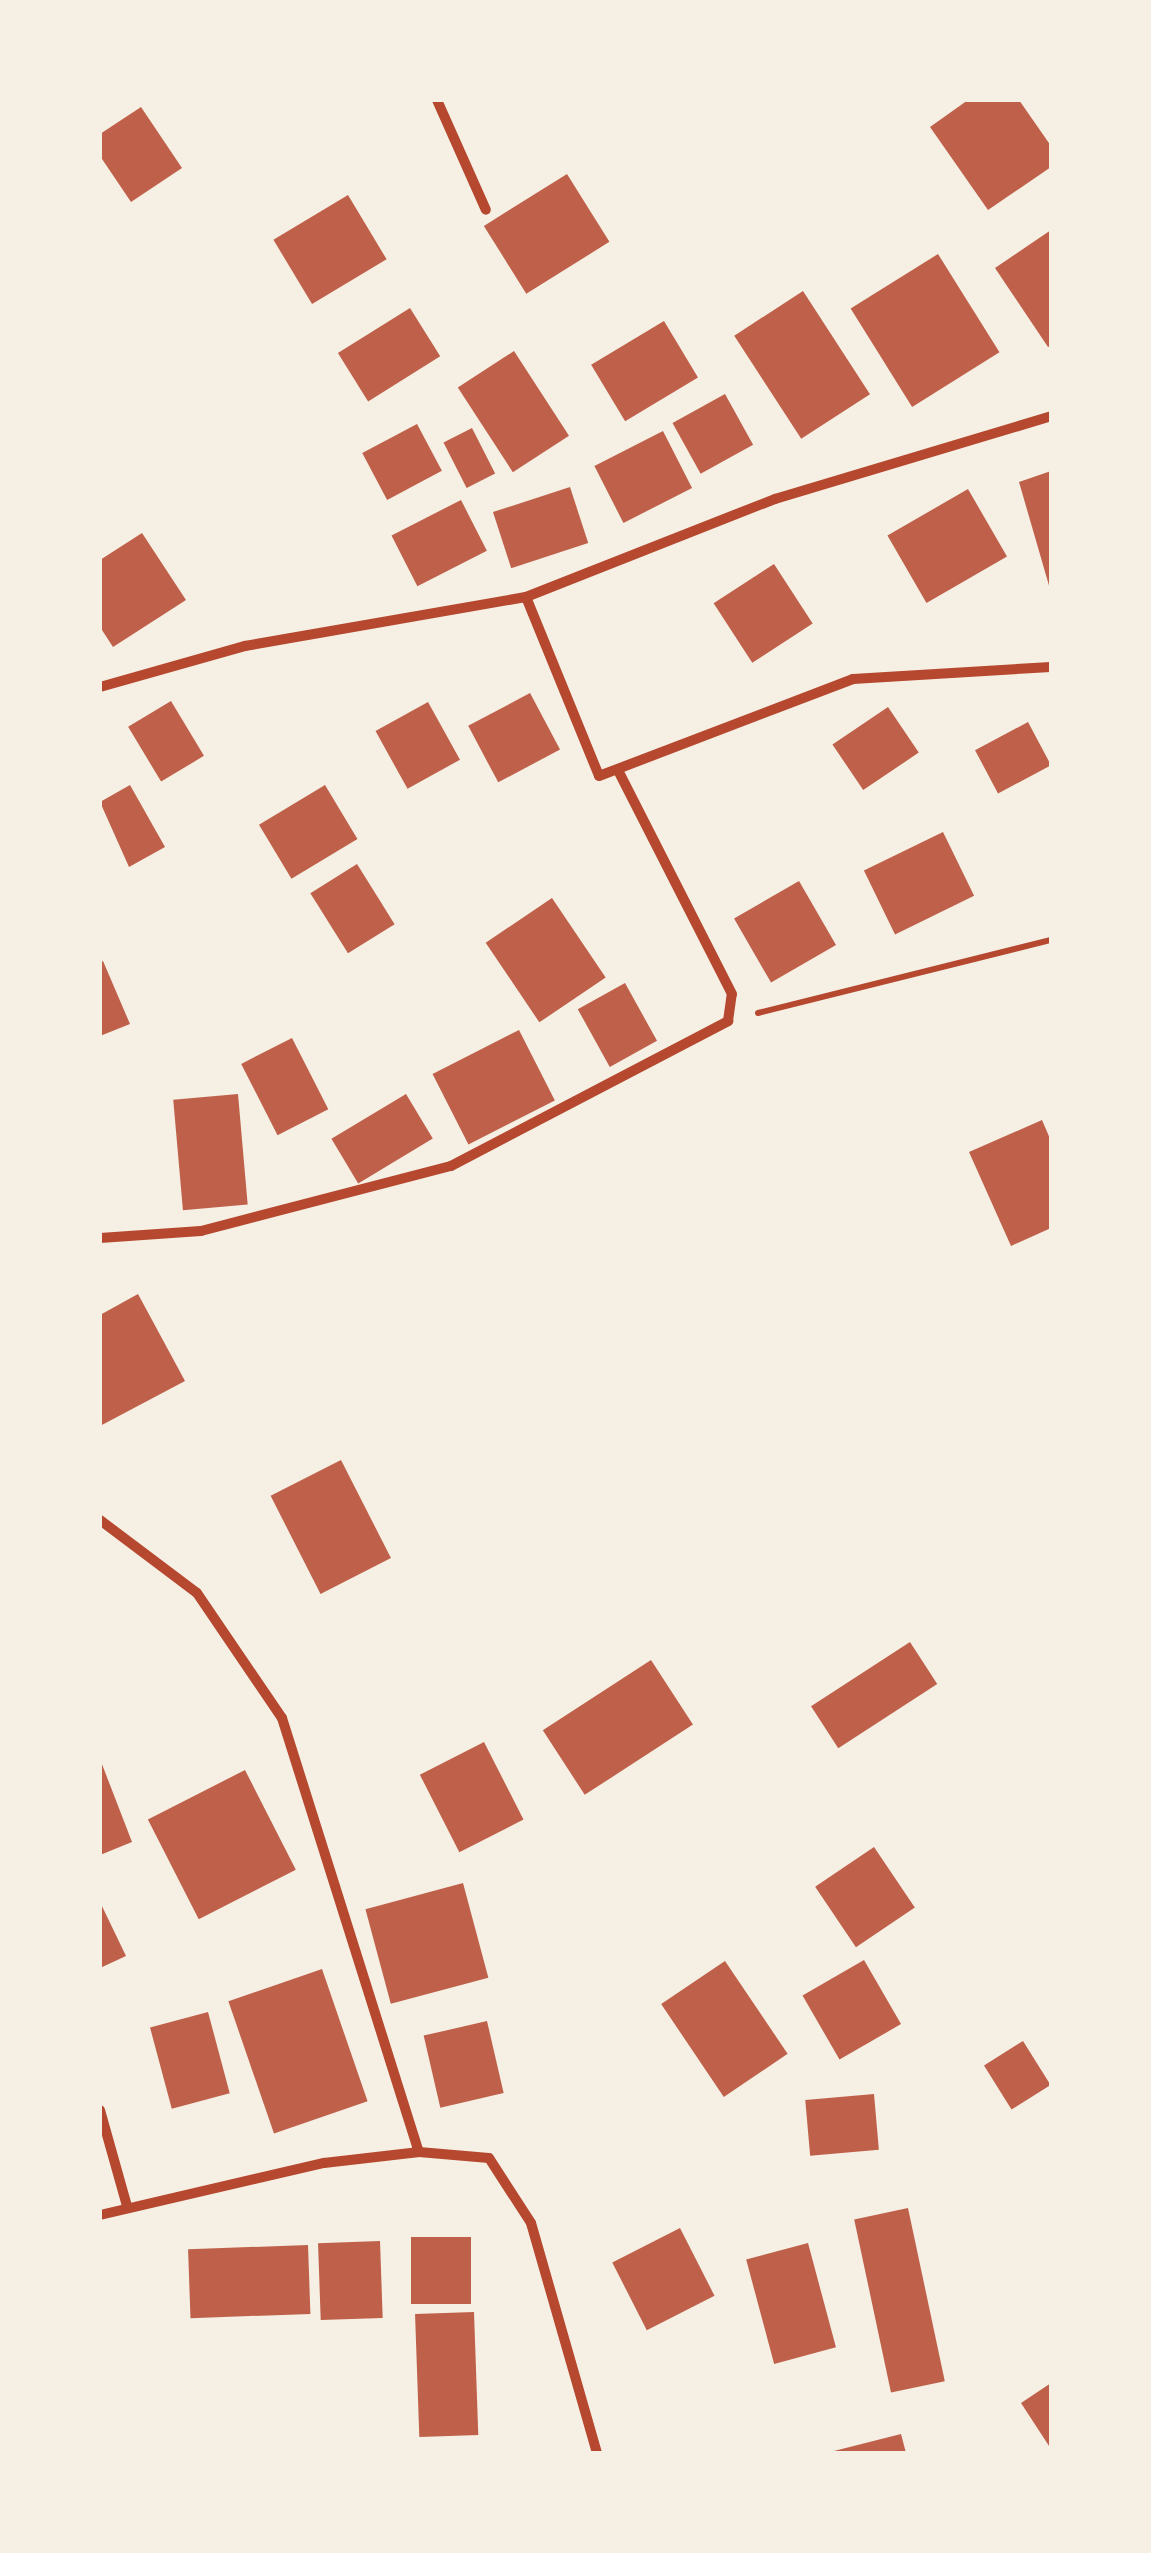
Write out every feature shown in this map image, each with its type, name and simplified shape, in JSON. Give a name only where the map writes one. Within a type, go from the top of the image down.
[{"type":"street","points":[[437,100],[486,210]]},
{"type":"street","points":[[100,687],[245,646],[526,597],[775,499],[1051,416]]},
{"type":"street","points":[[526,597],[599,776],[853,680],[1051,667]]},
{"type":"street","points":[[100,1238],[201,1231],[451,1166],[728,1021],[732,994],[618,770]]},
{"type":"street","points":[[100,1520],[197,1593],[282,1718],[419,2152]]},
{"type":"street","points":[[100,2110],[127,2206]]},
{"type":"street","points":[[100,2215],[239,2177],[419,2152],[488,2158],[505,2174],[531,2223],[597,2453]]},
{"type":"path","points":[[728,1021],[1051,940]]},
{"type":"building","points":[[968,100],[1019,100],[1051,146],[1051,167],[988,210],[930,127]]},
{"type":"building","points":[[141,107],[182,168],[131,202],[100,156],[100,134]]},
{"type":"building","points":[[567,174],[609,242],[526,294],[484,226]]},
{"type":"building","points":[[348,195],[387,259],[312,304],[273,240]]},
{"type":"building","points":[[1051,230],[1051,346],[1048,347],[995,268]]},
{"type":"building","points":[[938,254],[999,352],[912,407],[851,309]]},
{"type":"building","points":[[803,291],[870,394],[801,439],[734,336]]},
{"type":"building","points":[[410,308],[440,356],[368,401],[338,353]]},
{"type":"building","points":[[664,321],[698,378],[625,421],[591,365]]},
{"type":"building","points":[[514,351],[569,436],[513,472],[458,387]]},
{"type":"building","points":[[725,394],[753,445],[701,474],[673,423]]},
{"type":"building","points":[[417,424],[442,471],[387,500],[362,453]]},
{"type":"building","points":[[472,428],[495,473],[467,488],[443,443]]},
{"type":"building","points":[[663,431],[692,488],[623,523],[594,466]]},
{"type":"building","points":[[1051,471],[1051,589],[1050,589],[1019,482]]},
{"type":"building","points":[[570,487],[588,543],[511,568],[493,512]]},
{"type":"building","points":[[968,489],[1007,557],[926,603],[887,536]]},
{"type":"building","points":[[461,500],[487,551],[417,586],[392,535]]},
{"type":"building","points":[[142,533],[186,600],[113,647],[100,627],[100,560]]},
{"type":"building","points":[[774,564],[813,624],[752,663],[714,603]]},
{"type":"building","points":[[530,693],[560,750],[498,782],[468,726]]},
{"type":"building","points":[[171,701],[204,756],[161,782],[128,727]]},
{"type":"building","points":[[428,702],[460,760],[408,789],[376,731]]},
{"type":"building","points":[[888,707],[919,753],[863,790],[832,744]]},
{"type":"building","points":[[1028,722],[1051,765],[998,793],[975,750]]},
{"type":"building","points":[[130,785],[165,847],[129,867],[100,802]]},
{"type":"building","points":[[325,785],[357,839],[291,879],[259,825]]},
{"type":"building","points":[[943,832],[974,896],[895,934],[864,871]]},
{"type":"building","points":[[357,864],[395,924],[348,953],[310,893]]},
{"type":"building","points":[[799,881],[836,945],[771,983],[734,919]]},
{"type":"building","points":[[552,898],[606,978],[539,1022],[486,943]]},
{"type":"building","points":[[103,961],[130,1024],[100,1036],[100,962]]},
{"type":"building","points":[[625,983],[657,1041],[610,1067],[578,1009]]},
{"type":"building","points":[[519,1030],[555,1100],[468,1144],[433,1074]]},
{"type":"building","points":[[292,1038],[328,1109],[278,1135],[241,1064]]},
{"type":"building","points":[[238,1094],[248,1205],[183,1210],[173,1100]]},
{"type":"building","points":[[406,1094],[433,1139],[358,1183],[331,1139]]},
{"type":"building","points":[[1042,1120],[1051,1141],[1051,1228],[1011,1246],[969,1152]]},
{"type":"building","points":[[138,1294],[185,1381],[100,1426],[100,1315]]},
{"type":"building","points":[[341,1460],[391,1558],[321,1594],[271,1496]]},
{"type":"building","points":[[910,1642],[937,1684],[838,1748],[811,1706]]},
{"type":"building","points":[[651,1660],[693,1725],[585,1795],[543,1730]]},
{"type":"building","points":[[484,1742],[523,1820],[459,1852],[420,1775]]},
{"type":"building","points":[[100,1759],[132,1842],[100,1855]]},
{"type":"building","points":[[245,1770],[296,1870],[199,1919],[148,1819]]},
{"type":"building","points":[[874,1847],[915,1908],[856,1947],[815,1887]]},
{"type":"building","points":[[463,1883],[488,1978],[391,2004],[365,1909]]},
{"type":"building","points":[[100,1902],[126,1956],[100,1968]]},
{"type":"building","points":[[864,1960],[901,2024],[840,2060],[803,1995]]},
{"type":"building","points":[[725,1961],[788,2054],[724,2097],[661,2004]]},
{"type":"building","points":[[322,1969],[368,2101],[274,2134],[228,2001]]},
{"type":"building","points":[[208,2012],[230,2093],[172,2109],[150,2028]]},
{"type":"building","points":[[487,2021],[504,2093],[440,2108],[424,2036]]},
{"type":"building","points":[[1023,2041],[1051,2085],[1012,2109],[984,2065]]},
{"type":"building","points":[[874,2094],[879,2150],[810,2156],[805,2100]]},
{"type":"building","points":[[908,2208],[945,2381],[891,2393],[854,2219]]},
{"type":"building","points":[[680,2228],[715,2296],[647,2330],[612,2263]]},
{"type":"building","points":[[411,2237],[471,2237],[471,2304],[411,2304]]},
{"type":"building","points":[[380,2241],[383,2318],[321,2320],[318,2243]]},
{"type":"building","points":[[808,2243],[836,2347],[774,2364],[746,2260]]},
{"type":"building","points":[[308,2245],[310,2314],[190,2318],[188,2249]]},
{"type":"building","points":[[474,2312],[478,2435],[419,2437],[415,2314]]},
{"type":"building","points":[[1051,2383],[1051,2449],[1021,2403]]},
{"type":"building","points":[[901,2434],[906,2453],[830,2453],[830,2452]]}]
